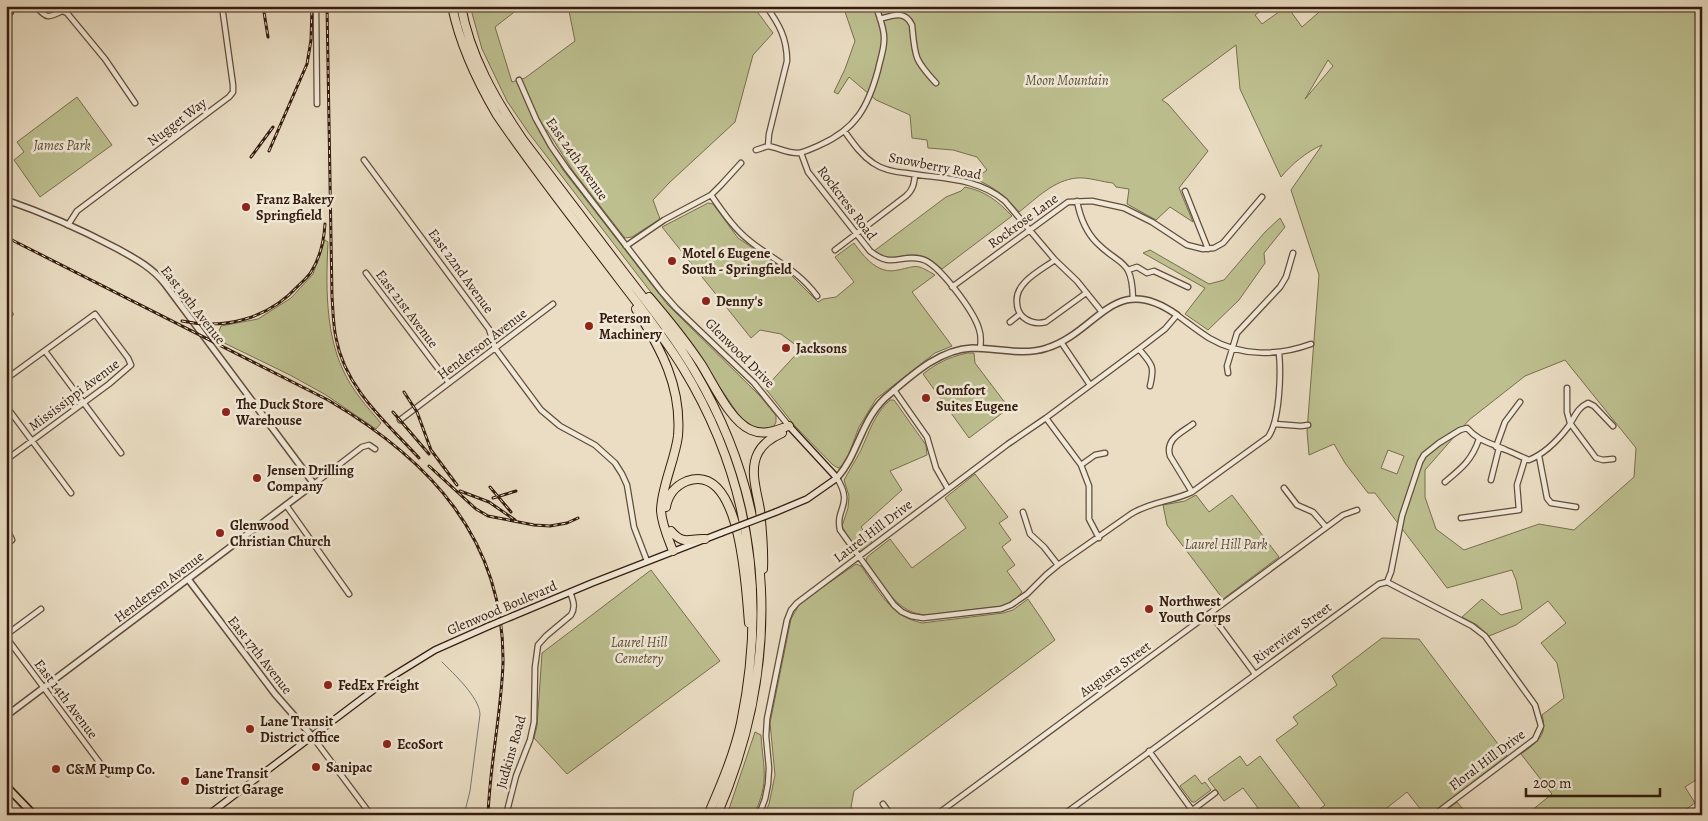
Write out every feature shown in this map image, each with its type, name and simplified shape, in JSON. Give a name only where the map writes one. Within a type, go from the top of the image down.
[{"type":"highway","points":[[452,6],[467,58],[481,88],[497,115],[682,367],[709,416],[723,448],[740,502],[749,555],[753,593],[752,648],[741,724],[721,784],[708,815]]},
{"type":"highway","points":[[461,6],[475,56],[504,112],[523,140],[676,342],[698,377],[721,422],[734,453],[752,515],[760,580],[762,608],[761,637],[754,694],[739,757],[716,815]]},
{"type":"highway","points":[[614,259],[673,326],[701,364],[730,410],[743,425],[751,430],[766,433],[789,426]]},
{"type":"highway","points":[[610,267],[659,346],[676,393],[678,438],[661,510],[665,530],[675,550]]},
{"type":"highway","points":[[760,580],[763,568],[763,548],[755,479],[755,462],[761,448],[789,426]]},
{"type":"highway","points":[[675,550],[666,516],[667,500],[677,486],[689,480],[703,480],[712,484],[724,496],[733,517],[742,556],[752,648]]},
{"type":"highway","points":[[671,531],[676,538],[683,541],[705,539]]},
{"type":"main road","points":[[6,18],[14,6]]},
{"type":"main road","name":"Glenwood Drive","points":[[789,426],[837,478]]},
{"type":"main road","name":"Glenwood Boulevard","points":[[208,815],[388,679],[434,650],[570,592],[807,499],[837,478]]},
{"type":"main road","points":[[6,786],[34,815]]},
{"type":"street","points":[[36,6],[46,16],[54,15],[62,10],[67,13],[105,59],[135,103]]},
{"type":"street","name":"Nugget Way","points":[[68,224],[77,211],[229,98],[233,92],[233,85],[222,6]]},
{"type":"street","points":[[316,6],[317,104]]},
{"type":"street","points":[[766,6],[780,26],[787,51],[787,61],[769,134],[768,146]]},
{"type":"street","points":[[756,150],[768,146],[786,152],[801,153],[844,132],[860,114],[872,90],[884,40],[876,6]]},
{"type":"street","points":[[880,18],[898,14],[903,15],[910,22],[917,61],[936,83]]},
{"type":"street","name":"East 24th Avenue","points":[[519,80],[536,119],[552,146],[567,169],[626,246]]},
{"type":"street","name":"Snowberry Road","points":[[844,132],[858,151],[872,163],[888,170],[970,182],[988,188],[1005,201],[1055,260],[1077,281],[1102,312]]},
{"type":"street","name":"Rockcress Road","points":[[801,153],[808,172],[870,252],[877,258],[887,261],[923,259],[940,271],[975,319],[979,330],[980,348]]},
{"type":"street","name":"East 22nd Avenue","points":[[364,160],[488,329],[495,348],[532,399],[550,418],[570,432],[595,445],[615,462],[627,485],[634,527],[647,561]]},
{"type":"street","points":[[626,246],[664,220],[711,195],[741,163]]},
{"type":"street","points":[[835,250],[911,192],[916,175]]},
{"type":"street","points":[[1185,191],[1208,249],[1218,246],[1228,239],[1262,197]]},
{"type":"street","points":[[711,195],[740,233],[751,243],[798,274],[817,296]]},
{"type":"street","name":"East 19th Avenue","points":[[6,200],[68,224],[146,265],[159,277],[314,484]]},
{"type":"street","points":[[1077,201],[1084,224],[1093,238],[1104,249],[1118,258],[1128,270],[1132,282],[1133,299]]},
{"type":"street","name":"Rockrose Lane","points":[[952,287],[1068,202],[1092,201],[1129,210],[1152,222],[1192,248],[1208,249]]},
{"type":"street","name":"Glenwood Drive","points":[[626,246],[676,308],[754,383],[789,426]]},
{"type":"street","points":[[1228,373],[1227,366],[1237,333],[1280,287],[1286,277],[1293,253]]},
{"type":"street","points":[[1055,260],[1023,284],[1018,290],[1016,299],[1017,309],[1020,314],[1031,321],[1046,322],[1086,292]]},
{"type":"street","points":[[1128,270],[1137,267],[1147,273],[1154,271],[1188,287]]},
{"type":"street","name":"East 21st Avenue","points":[[366,273],[449,383]]},
{"type":"street","points":[[1279,353],[1280,379],[1275,424],[1272,433],[1264,441],[1192,492],[1143,506],[1058,565],[1027,594],[1011,605],[1001,609],[923,618],[911,616],[902,612],[894,605],[840,530],[839,518],[845,502],[844,494],[837,478],[850,462],[869,417],[894,390],[941,356],[959,350],[980,348],[1038,350],[1062,342],[1111,306],[1133,299],[1156,303],[1177,315],[1209,338],[1248,352],[1279,353],[1311,344]]},
{"type":"street","name":"Henderson Avenue","points":[[400,420],[553,304]]},
{"type":"street","name":"Mississippi Avenue","points":[[6,460],[131,365],[128,358],[95,314],[45,351]]},
{"type":"street","points":[[1010,322],[1020,314]]},
{"type":"street","name":"Laurel Hill Drive","points":[[759,815],[765,800],[768,784],[767,718],[787,620],[791,610],[797,603],[1004,447],[1139,349],[1165,329],[1177,315]]},
{"type":"street","points":[[1062,342],[1090,385]]},
{"type":"street","points":[[1139,349],[1153,369],[1150,386]]},
{"type":"street","points":[[6,379],[45,351],[121,453]]},
{"type":"street","points":[[1567,388],[1567,412],[1570,423],[1596,458],[1613,459]]},
{"type":"street","points":[[894,390],[927,437],[936,468],[948,489]]},
{"type":"street","points":[[1491,480],[1497,447],[1505,422],[1520,402]]},
{"type":"street","points":[[1387,582],[1391,572],[1402,516],[1420,462],[1424,455],[1439,443],[1460,430],[1467,428],[1479,439],[1529,460],[1539,456],[1559,437],[1578,410],[1588,403],[1594,406],[1613,426]]},
{"type":"street","points":[[6,406],[71,493]]},
{"type":"street","points":[[1046,418],[1082,465],[1089,486],[1089,519],[1099,538]]},
{"type":"street","points":[[1192,492],[1168,450],[1173,438],[1193,424]]},
{"type":"street","points":[[1275,424],[1308,425]]},
{"type":"street","points":[[1445,482],[1470,459],[1479,439]]},
{"type":"street","name":"Henderson Avenue","points":[[6,716],[362,447],[369,445],[374,449]]},
{"type":"street","points":[[1082,465],[1096,455],[1105,453]]},
{"type":"street","points":[[1539,456],[1547,498],[1551,503],[1576,507]]},
{"type":"street","points":[[1461,518],[1519,510],[1517,486],[1525,459]]},
{"type":"street","points":[[1284,488],[1297,505],[1313,512],[1326,527]]},
{"type":"street","points":[[286,505],[349,594]]},
{"type":"street","name":"Augusta Street","points":[[936,815],[1326,527],[1343,515],[1357,510]]},
{"type":"street","points":[[1023,512],[1030,534],[1044,547],[1058,565]]},
{"type":"street","points":[[6,527],[12,540],[6,545]]},
{"type":"street","name":"East 17th Avenue","points":[[188,579],[275,694],[312,736],[371,815]]},
{"type":"street","name":"Riverview Street","points":[[1063,815],[1379,584],[1387,582]]},
{"type":"street","name":"Floral Hill Drive","points":[[1387,582],[1472,626],[1485,636],[1533,700],[1541,722],[1538,735],[1530,743],[1434,815]]},
{"type":"street","name":"Judkins Road","points":[[506,815],[516,776],[530,740],[534,722],[536,652],[542,640],[571,615],[574,610],[574,603],[570,592]]},
{"type":"street","points":[[6,636],[41,609]]},
{"type":"street","points":[[1210,614],[1254,674]]},
{"type":"street","name":"East 14th Avenue","points":[[6,636],[108,774]]},
{"type":"street","points":[[1149,751],[1200,815]]},
{"type":"street","points":[[1186,815],[1215,793]]},
{"type":"street","points":[[883,804],[891,815]]},
{"type":"green space","points":[[470,6],[522,6],[495,27],[512,82],[525,78],[575,41],[568,6],[753,6],[773,33],[753,55],[735,122],[653,200],[660,219],[632,237],[625,238],[573,171],[547,130],[539,131],[563,170],[667,304],[760,396],[776,416],[774,426],[764,429],[755,428],[740,417],[663,308],[528,132],[507,101],[482,49]]},
{"type":"green space","name":"Moon Mountain","points":[[843,6],[1268,6],[1255,15],[1262,24],[1287,6],[1302,27],[1326,6],[1702,6],[1702,776],[1685,787],[1695,803],[1678,815],[1526,815],[1552,794],[1521,754],[1540,738],[1544,728],[1542,715],[1564,698],[1557,663],[1541,643],[1566,623],[1548,601],[1516,625],[1489,636],[1477,625],[1462,617],[1482,599],[1501,615],[1522,609],[1512,570],[1447,588],[1375,493],[1368,493],[1345,463],[1334,444],[1309,455],[1307,431],[1319,275],[1291,190],[1322,145],[1310,151],[1281,177],[1240,89],[1236,45],[1162,100],[1168,104],[1208,151],[1179,188],[1193,222],[1170,207],[1156,220],[1127,204],[1129,189],[1116,187],[1113,183],[1081,178],[1069,179],[1053,186],[1019,212],[999,192],[975,179],[987,170],[977,157],[953,150],[928,148],[927,140],[912,138],[910,115],[876,100],[849,77],[838,94],[834,92],[855,41]],"holes":[[[1328,60],[1333,66],[1305,99]],[[1565,360],[1636,448],[1634,477],[1574,530],[1539,524],[1464,550],[1436,529],[1425,497],[1425,470],[1469,420],[1525,376]],[[1388,450],[1404,456],[1397,474],[1381,468]]]},
{"type":"green space","name":"James Park","points":[[77,97],[112,145],[40,197],[14,160],[24,152],[17,142]]},
{"type":"green space","points":[[965,187],[991,197],[1012,216],[942,269],[925,257],[907,255],[889,258],[874,251],[946,197],[961,191]]},
{"type":"green space","points":[[708,203],[713,204],[738,238],[787,271],[818,302],[823,299],[836,297],[854,282],[835,257],[854,243],[872,264],[884,270],[891,271],[916,266],[935,275],[912,292],[952,346],[935,353],[876,399],[859,427],[848,456],[842,466],[838,468],[795,426],[765,388],[801,349],[781,334],[760,330],[751,338],[662,227]]},
{"type":"green space","points":[[1280,218],[1285,227],[1264,253],[1265,263],[1239,300],[1208,330],[1185,314],[1205,288],[1143,253],[1150,250],[1209,284],[1224,280],[1265,232]]},
{"type":"green space","points":[[325,240],[328,242],[328,307],[337,355],[343,370],[360,398],[381,423],[376,429],[326,395],[216,339],[221,326],[258,319],[291,298],[313,274]]},
{"type":"green space","points":[[974,353],[975,363],[1009,408],[969,438],[923,374],[954,356]]},
{"type":"green space","points":[[890,400],[894,400],[926,445],[927,455],[890,471],[902,490],[861,527],[873,544],[863,551],[858,551],[842,526],[848,508],[849,496],[844,480],[880,411]]},
{"type":"green space","points":[[975,474],[1008,517],[999,523],[1011,540],[1002,547],[1015,565],[1007,571],[1022,592],[1014,601],[1003,606],[928,615],[917,614],[907,610],[891,597],[884,588],[866,561],[867,557],[890,539],[912,568],[966,528],[945,498]]},
{"type":"green space","name":"Laurel Hill Park","points":[[1196,495],[1209,512],[1232,495],[1279,557],[1223,599],[1167,525],[1163,505],[1185,501]]},
{"type":"green space","points":[[856,564],[861,566],[886,601],[911,620],[922,623],[1003,613],[1013,610],[1028,599],[1055,640],[854,791],[851,807],[855,815],[764,815],[769,804],[775,775],[770,723],[791,619],[800,603]]},
{"type":"green space","name":"Laurel Hill Cemetery","points":[[651,570],[720,661],[567,774],[534,738],[537,726],[542,653]]},
{"type":"green space","points":[[1382,638],[1419,639],[1507,756],[1430,815],[1425,815],[1407,792],[1378,815],[1312,815],[1325,805],[1276,740],[1298,724],[1293,717],[1337,685],[1332,676]]},
{"type":"green space","points":[[755,732],[761,735],[764,766],[764,783],[759,803],[754,815],[727,815]]},
{"type":"green space","points":[[1240,756],[1247,766],[1260,756],[1305,815],[1249,815],[1258,808],[1243,788],[1224,801],[1208,779]]},
{"type":"green space","points":[[1195,775],[1202,784],[1205,782],[1211,790],[1195,802],[1192,802],[1180,786]]},
{"type":"green space","points":[[1457,802],[1468,815],[1440,815]]},
{"type":"waterway","points":[[442,662],[471,693],[479,707],[480,714],[470,791],[464,815]]},
{"type":"railway","points":[[263,6],[268,37]]},
{"type":"railway","points":[[269,151],[307,64],[311,40],[312,6]]},
{"type":"railway","points":[[327,6],[332,296],[336,338],[348,373],[368,403],[419,458]]},
{"type":"railway","points":[[251,157],[273,127]]},
{"type":"railway","points":[[182,321],[214,324],[229,323],[259,314],[273,307],[311,272],[321,249],[325,224]]},
{"type":"railway","points":[[6,237],[328,400],[365,423],[398,449],[428,476],[454,507],[475,541],[491,578],[500,619],[503,664],[502,683],[488,815]]},
{"type":"railway","points":[[404,392],[417,412],[431,450],[457,485]]},
{"type":"railway","points":[[393,412],[429,454]]},
{"type":"railway","points":[[429,466],[476,509],[488,516],[534,525],[550,526],[567,523],[578,518]]},
{"type":"railway","points":[[490,487],[511,512]]},
{"type":"railway","points":[[460,491],[489,502],[515,520]]},
{"type":"railway","points":[[493,498],[516,491]]},
{"type":"place","name":"Franz Bakery Springfield","points":[[246,207]]},
{"type":"place","name":"Motel 6 Eugene South - Springfield","points":[[672,261]]},
{"type":"place","name":"Denny's","points":[[706,301]]},
{"type":"place","name":"Peterson Machinery","points":[[589,326]]},
{"type":"place","name":"Jacksons","points":[[786,348]]},
{"type":"place","name":"Comfort Suites Eugene","points":[[926,398]]},
{"type":"place","name":"The Duck Store Warehouse","points":[[226,412]]},
{"type":"place","name":"Jensen Drilling Company","points":[[257,478]]},
{"type":"place","name":"Glenwood Christian Church","points":[[220,533]]},
{"type":"place","name":"Northwest Youth Corps","points":[[1149,609]]},
{"type":"place","name":"FedEx Freight","points":[[328,685]]},
{"type":"place","name":"Lane Transit District office","points":[[250,729]]},
{"type":"place","name":"EcoSort","points":[[387,744]]},
{"type":"place","name":"Sanipac","points":[[316,767]]},
{"type":"place","name":"C&M Pump Co.","points":[[56,769]]},
{"type":"place","name":"Lane Transit District Garage","points":[[185,781]]}]
